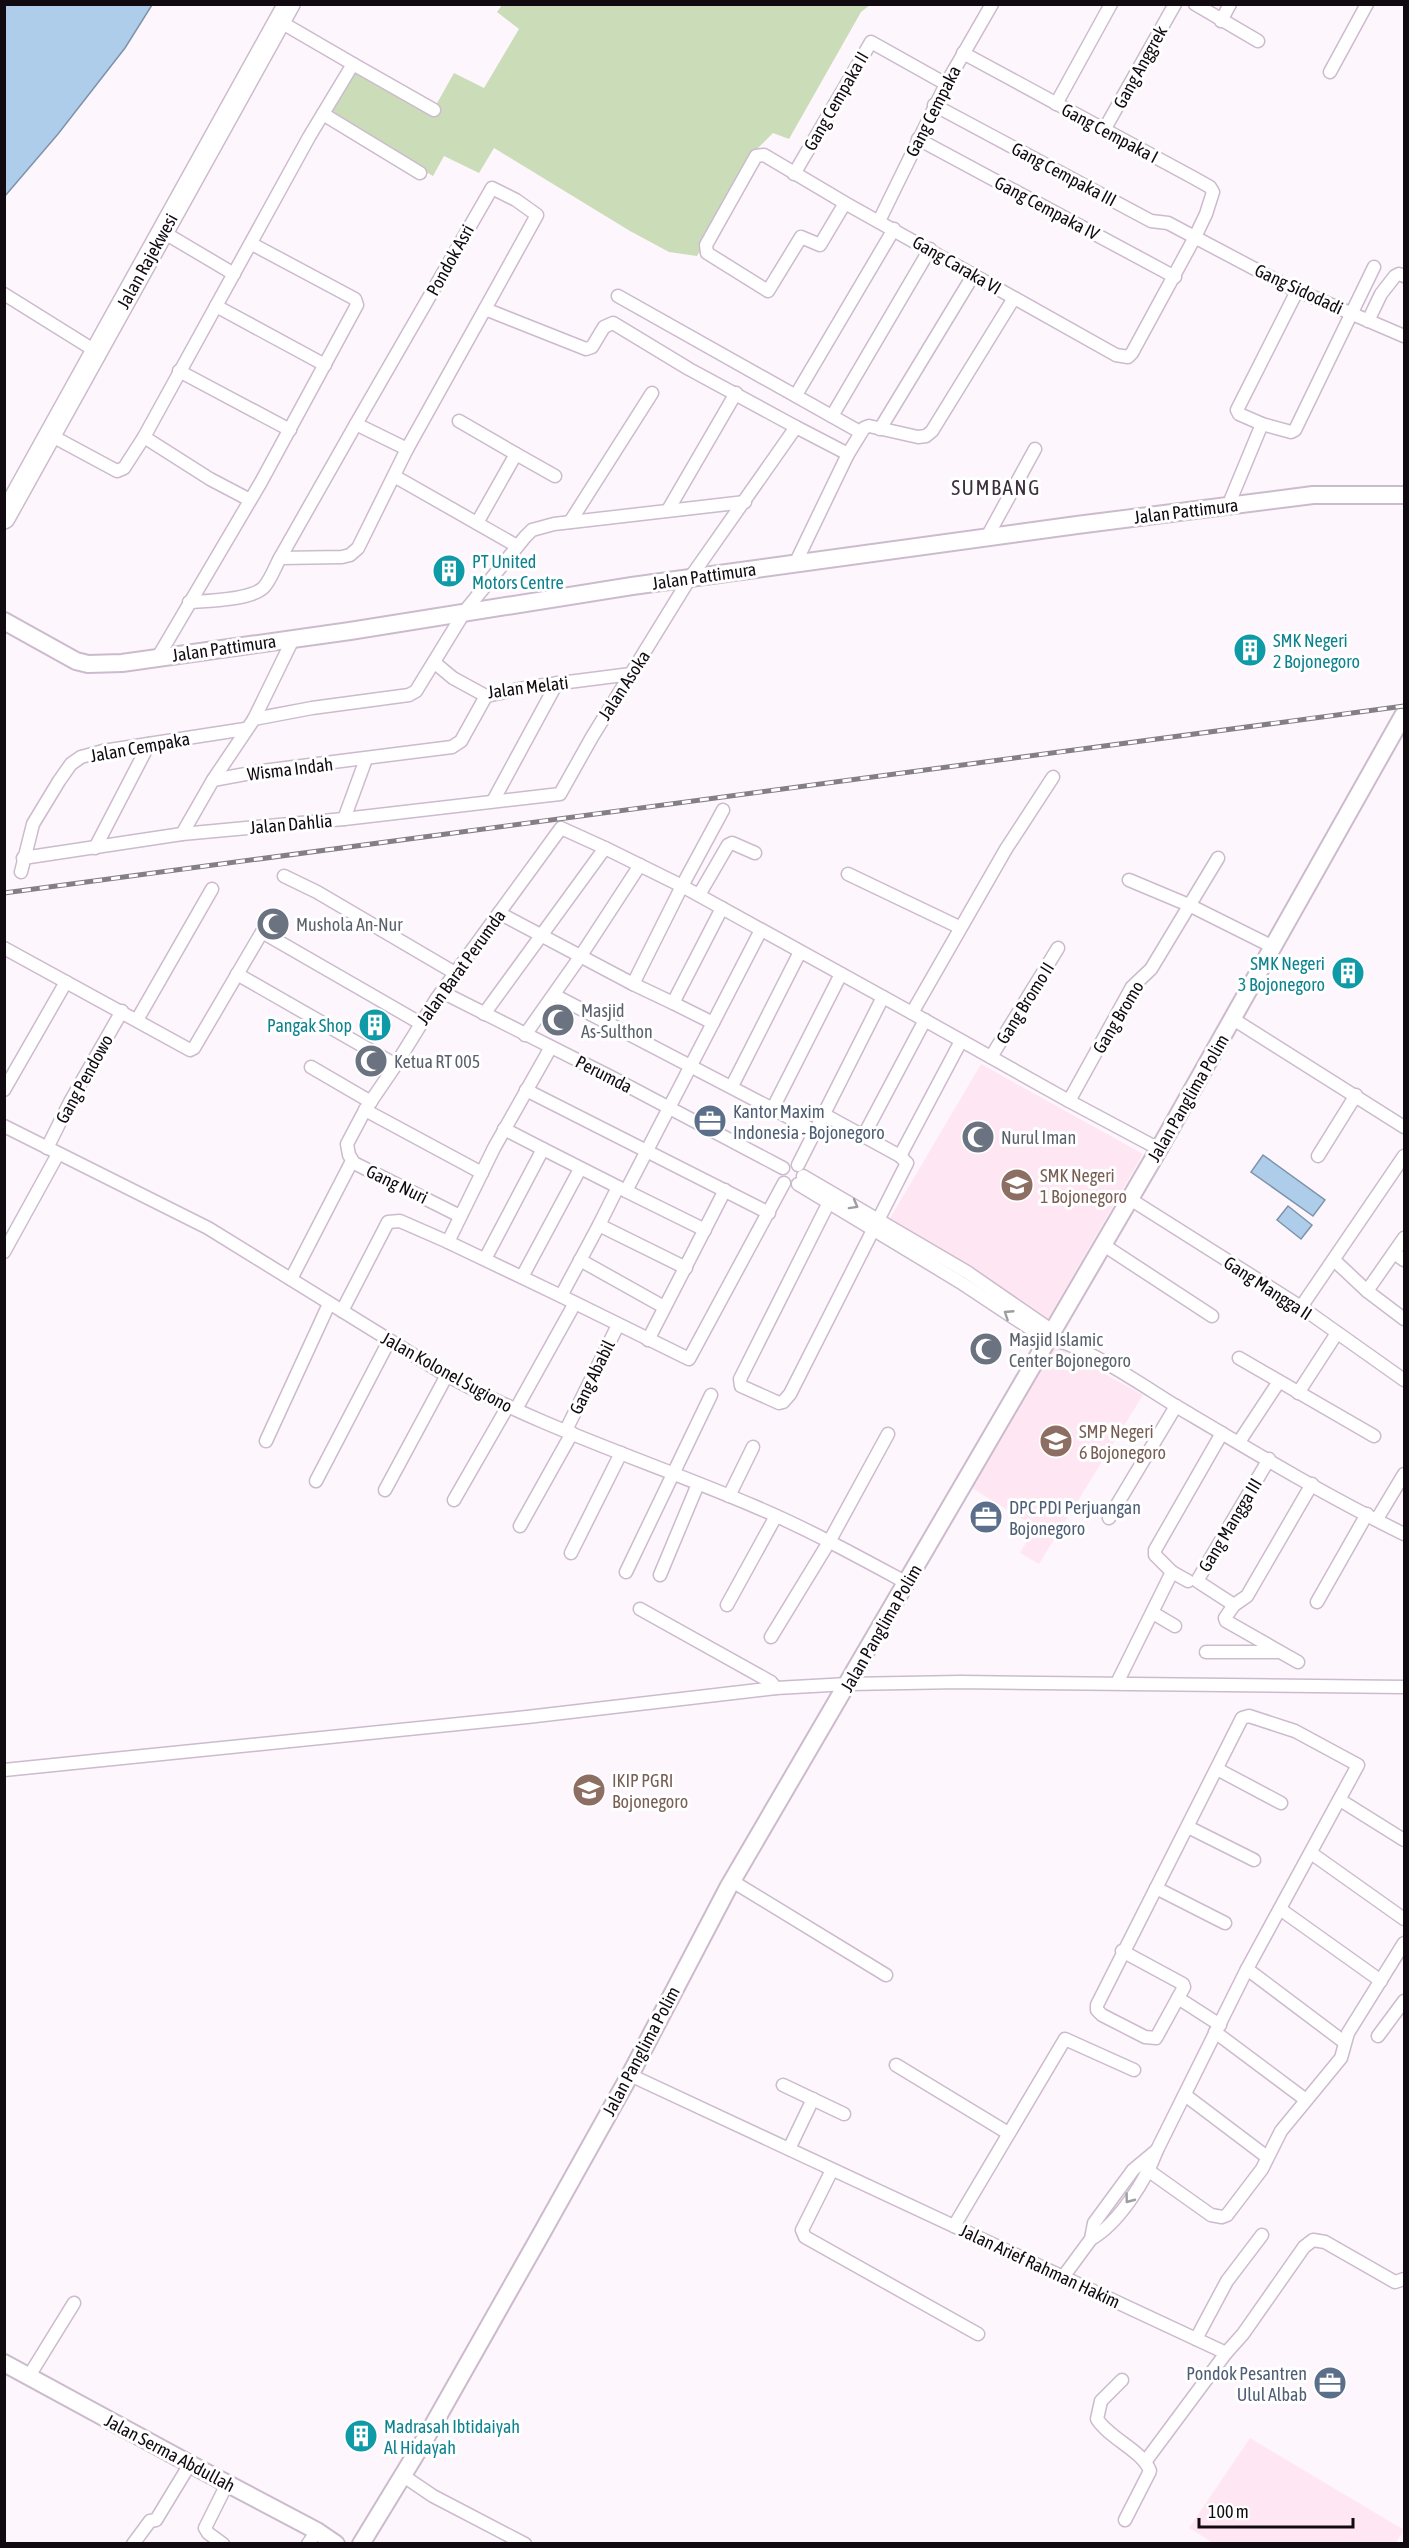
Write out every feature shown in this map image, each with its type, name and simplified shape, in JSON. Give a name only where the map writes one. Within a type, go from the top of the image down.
[{"type":"highway","name":"Jalan Rajekwesi","points":[[4,518],[52,436],[284,13]]},
{"type":"main road","name":"Jalan Pattimura","points":[[8,625],[76,661],[88,664],[122,663],[690,578],[987,537],[1313,495],[1404,495]]},
{"type":"main road","name":"Jalan Panglima Polim","points":[[361,2544],[434,2423],[630,2074],[732,1881],[1052,1336],[1404,714]]},
{"type":"main road","name":"Jalan Serma Abdullah","points":[[4,2363],[227,2484],[312,2537],[336,2544]]},
{"type":"street","name":"Gang Cempaka","points":[[879,221],[934,105],[992,4]]},
{"type":"street","points":[[1056,104],[1111,4]]},
{"type":"street","name":"Gang Anggrek","points":[[1104,130],[1175,4]]},
{"type":"street","points":[[1195,4],[1258,41]]},
{"type":"street","points":[[1221,21],[1230,4]]},
{"type":"street","points":[[1330,72],[1367,4]]},
{"type":"street","points":[[284,13],[352,64],[434,110]]},
{"type":"street","name":"Gang Cempaka II","points":[[794,174],[871,42],[946,84]]},
{"type":"street","name":"Gang Cempaka I","points":[[963,53],[1210,187],[1213,197],[1196,237]]},
{"type":"street","points":[[52,436],[117,471],[124,468],[352,64]]},
{"type":"street","name":"Gang Cempaka III","points":[[934,105],[1150,220],[1168,223],[1196,237]]},
{"type":"street","points":[[323,114],[420,172]]},
{"type":"street","name":"Gang Cempaka IV","points":[[918,139],[1175,277]]},
{"type":"street","name":"Gang Caraka VI","points":[[845,203],[820,245],[801,237],[768,291],[707,253],[706,245],[756,156],[764,155],[1116,355],[1128,357],[1196,237]]},
{"type":"street","name":"Pondok Asri","points":[[280,558],[342,557],[358,548],[407,449],[537,215],[516,200],[492,188],[356,424]]},
{"type":"street","points":[[796,395],[894,229]]},
{"type":"street","points":[[163,232],[234,274]]},
{"type":"street","name":"Gang Sidodadi","points":[[1196,237],[1297,291],[1404,336]]},
{"type":"street","points":[[158,657],[290,430],[357,302],[252,244]]},
{"type":"street","points":[[832,416],[930,249]]},
{"type":"street","points":[[1297,291],[1237,410],[1239,414],[1262,424],[1291,432],[1295,430],[1374,267]]},
{"type":"street","points":[[880,429],[974,274]]},
{"type":"street","points":[[1368,321],[1381,294],[1395,276],[1399,274],[1404,276]]},
{"type":"street","points":[[4,294],[97,352]]},
{"type":"street","points":[[618,296],[861,432]]},
{"type":"street","points":[[795,564],[848,454],[864,428],[869,426],[918,437],[926,436],[932,431],[1014,298]]},
{"type":"street","points":[[216,306],[325,365]]},
{"type":"street","points":[[485,309],[586,349],[592,348],[608,324],[613,323],[689,369],[848,454]]},
{"type":"street","points":[[179,371],[290,430]]},
{"type":"street","points":[[570,522],[652,393]]},
{"type":"street","points":[[668,510],[736,393]]},
{"type":"street","points":[[459,421],[555,476]]},
{"type":"street","points":[[189,602],[232,598],[257,592],[263,588],[356,424],[407,449]]},
{"type":"street","points":[[1228,506],[1262,424]]},
{"type":"street","name":"Jalan Asoka","points":[[560,794],[592,736],[690,578],[795,427]]},
{"type":"street","points":[[144,436],[210,479],[250,500]]},
{"type":"street","points":[[987,537],[1035,449]]},
{"type":"street","points":[[477,523],[516,454]]},
{"type":"street","points":[[394,476],[517,546]]},
{"type":"street","points":[[254,719],[312,708],[409,695],[421,686],[465,611],[532,530],[570,522],[745,502]]},
{"type":"street","points":[[254,719],[293,639]]},
{"type":"street","name":"Jalan Melati","points":[[435,663],[453,678],[486,696],[557,683],[631,674]]},
{"type":"street","points":[[493,801],[557,683]]},
{"type":"street","name":"Wisma Indah","points":[[213,780],[262,771],[452,747],[461,741],[486,696]]},
{"type":"street","name":"Wisma Indah","points":[[182,834],[213,780],[245,729],[254,719]]},
{"type":"street","name":"Jalan Cempaka","points":[[21,872],[33,824],[71,764],[81,757],[103,751],[245,729]]},
{"type":"street","points":[[95,848],[148,744]]},
{"type":"street","name":"Wisma Indah","points":[[344,819],[366,759]]},
{"type":"street","points":[[912,1013],[959,927],[1053,777]]},
{"type":"street","name":"Jalan Dahlia","points":[[23,858],[182,834],[344,819],[560,794]]},
{"type":"street","points":[[633,984],[723,810]]},
{"type":"street","name":"Jalan Barat Perumda","points":[[368,1106],[441,992],[561,828],[605,848]]},
{"type":"street","points":[[699,895],[728,845],[732,843],[754,853]]},
{"type":"street","points":[[484,1014],[605,848],[699,895],[1159,1149]]},
{"type":"street","name":"Gang Bromo","points":[[1069,1101],[1132,987],[1150,969],[1191,906],[1218,858]]},
{"type":"street","points":[[525,1035],[580,957],[640,865]]},
{"type":"street","points":[[848,874],[959,927]]},
{"type":"street","points":[[284,876],[317,892],[455,973]]},
{"type":"street","points":[[1129,880],[1191,906],[1273,947]]},
{"type":"street","points":[[137,1020],[212,889]]},
{"type":"street","points":[[673,1003],[722,908]]},
{"type":"street","points":[[499,913],[540,937],[713,1023]]},
{"type":"street","points":[[561,1296],[599,1225],[670,1108],[761,930]]},
{"type":"street","points":[[4,948],[188,1049],[193,1049],[260,933],[263,932],[420,1023]]},
{"type":"street","name":"Gang Bromo II","points":[[991,1057],[1058,948]]},
{"type":"street","points":[[732,1086],[800,952]]},
{"type":"street","points":[[237,974],[396,1065]]},
{"type":"street","points":[[773,1108],[841,974]]},
{"type":"street","points":[[4,1090],[66,982]]},
{"type":"street","name":"Perumda","points":[[441,992],[783,1168]]},
{"type":"street","points":[[554,994],[815,1131]]},
{"type":"street","points":[[875,1224],[828,1204],[800,1175],[791,1164],[783,1168],[781,1177],[784,1183],[790,1186],[800,1175],[815,1131],[883,997]]},
{"type":"street","name":"Gang Pendowo","points":[[4,1252],[52,1151],[74,1095],[122,1011]]},
{"type":"street","points":[[1233,1019],[1404,1127]]},
{"type":"street","points":[[864,1135],[925,1020]]},
{"type":"street","points":[[900,1156],[962,1041]]},
{"type":"street","points":[[448,1242],[504,1129],[550,1047]]},
{"type":"street","points":[[311,1067],[368,1106],[482,1173]]},
{"type":"street","points":[[526,1090],[769,1213]]},
{"type":"street","points":[[1318,1156],[1356,1095]]},
{"type":"street","name":"Gang Nuri","points":[[368,1106],[347,1144],[352,1161],[460,1216]]},
{"type":"street","points":[[825,1115],[900,1156],[907,1163],[787,1399],[779,1403],[741,1386],[740,1379],[828,1204]]},
{"type":"street","name":"Jalan Kolonel Sugiono","points":[[4,1126],[208,1228],[389,1341],[447,1375],[512,1408],[776,1516],[907,1583]]},
{"type":"street","points":[[504,1129],[705,1230]]},
{"type":"street","points":[[485,1259],[543,1149]]},
{"type":"street","points":[[1300,1307],[1404,1156]]},
{"type":"street","points":[[291,1280],[352,1161]]},
{"type":"street","points":[[522,1277],[580,1169]]},
{"type":"street","points":[[800,1175],[960,1282],[1052,1336],[1116,1369],[1222,1433],[1404,1534]]},
{"type":"street","points":[[342,1311],[388,1222],[400,1221],[485,1259],[686,1359],[691,1357],[784,1183]]},
{"type":"street","points":[[648,1340],[725,1190]]},
{"type":"street","name":"Gang Mangga II","points":[[1130,1199],[1300,1307],[1404,1380]]},
{"type":"street","points":[[599,1225],[686,1268]]},
{"type":"street","points":[[1367,1291],[1399,1256],[1404,1238]]},
{"type":"street","points":[[1102,1244],[1212,1316]]},
{"type":"street","points":[[580,1260],[664,1307]]},
{"type":"street","points":[[1334,1260],[1367,1291],[1404,1319]]},
{"type":"street","points":[[454,1500],[575,1303]]},
{"type":"street","points":[[266,1441],[329,1304]]},
{"type":"street","name":"Gang Ababil","points":[[520,1526],[569,1431],[618,1325]]},
{"type":"street","points":[[1298,1393],[1337,1333]]},
{"type":"street","points":[[316,1481],[389,1341]]},
{"type":"street","points":[[1239,1358],[1278,1383],[1374,1436]]},
{"type":"street","points":[[385,1490],[447,1375]]},
{"type":"street","points":[[1239,1442],[1278,1383]]},
{"type":"street","points":[[626,1572],[711,1395]]},
{"type":"street","points":[[1110,1518],[1176,1406]]},
{"type":"street","name":"Gang Mangga III","points":[[1188,1581],[1172,1572],[1155,1555],[1155,1550],[1222,1433]]},
{"type":"street","points":[[771,1637],[829,1542],[888,1434]]},
{"type":"street","points":[[729,1496],[753,1447]]},
{"type":"street","points":[[571,1553],[621,1453]]},
{"type":"street","name":"Gang Mangga III","points":[[1234,1605],[1197,1581],[1269,1459]]},
{"type":"street","points":[[1317,1602],[1372,1516],[1404,1474]]},
{"type":"street","points":[[660,1575],[698,1484]]},
{"type":"street","points":[[1298,1662],[1243,1633],[1225,1619],[1234,1605],[1247,1596],[1312,1484]]},
{"type":"street","points":[[727,1605],[776,1516]]},
{"type":"street","name":"Gang Mangga III","points":[[1117,1683],[1172,1572]]},
{"type":"street","points":[[640,1609],[771,1682],[776,1688]]},
{"type":"street","points":[[1153,1613],[1175,1626]]},
{"type":"street","points":[[1232,1653],[1243,1633]]},
{"type":"street","points":[[1206,1652],[1278,1652]]},
{"type":"street","points":[[4,1770],[527,1717],[776,1688],[848,1684],[1117,1683],[1404,1687]]},
{"type":"street","points":[[1063,2277],[1091,2239],[1106,2231],[1147,2174],[1247,1969],[1358,1765],[1295,1731],[1245,1716],[1240,1720],[1188,1827],[1122,1951],[1096,2008],[1098,2012],[1152,2039],[1158,2035],[1184,1988],[1181,1982],[1122,1951]]},
{"type":"street","points":[[1216,1769],[1281,1803]]},
{"type":"street","points":[[1340,1800],[1404,1840]]},
{"type":"street","points":[[1188,1827],[1254,1860]]},
{"type":"street","points":[[1311,1853],[1404,1918]]},
{"type":"street","points":[[732,1881],[886,1975]]},
{"type":"street","points":[[1156,1887],[1225,1923]]},
{"type":"street","points":[[1280,1909],[1381,1981]]},
{"type":"street","points":[[1133,2170],[1147,2174],[1211,2216],[1222,2217],[1231,2210],[1255,2180],[1281,2131],[1341,2058],[1344,2042],[1404,1943]]},
{"type":"street","points":[[1247,1969],[1344,2042]]},
{"type":"street","points":[[1178,1998],[1306,2100]]},
{"type":"street","points":[[1378,2036],[1404,2001]]},
{"type":"street","points":[[954,2226],[1065,2039],[1134,2070]]},
{"type":"street","points":[[896,2065],[1008,2133]]},
{"type":"street","name":"Jalan Arief Rahman Hakim","points":[[630,2074],[1226,2353]]},
{"type":"street","points":[[783,2085],[844,2114]]},
{"type":"street","points":[[1185,2095],[1267,2157]]},
{"type":"street","points":[[789,2149],[813,2099]]},
{"type":"street","points":[[1091,2239],[1094,2223],[1133,2170],[1157,2150]]},
{"type":"street","points":[[832,2170],[802,2230],[805,2236],[978,2334]]},
{"type":"street","points":[[1196,2339],[1227,2281],[1262,2235]]},
{"type":"street","points":[[1145,2462],[1226,2353],[1243,2334],[1304,2247],[1313,2240],[1325,2242],[1395,2282],[1404,2279]]},
{"type":"street","points":[[29,2376],[74,2303]]},
{"type":"street","points":[[1122,2380],[1101,2401],[1097,2419],[1108,2433],[1145,2462],[1150,2471],[1149,2477],[1125,2520]]},
{"type":"street","points":[[133,2544],[150,2521],[156,2520],[190,2464]]},
{"type":"street","points":[[402,2475],[434,2496],[525,2544]]},
{"type":"street","points":[[216,2542],[205,2528],[227,2484]]},
{"type":"shaded area","name":"SMK Negeri 1 Bojonegoro","points":[[981,1064],[1143,1154],[1047,1321],[886,1225]]},
{"type":"shaded area","name":"SMP Negeri 6 Bojonegoro","points":[[1053,1345],[1143,1395],[1039,1564],[1020,1553],[1035,1527],[972,1488]]},
{"type":"shaded area","points":[[1250,2438],[1404,2530],[1396,2543],[1213,2543],[1189,2528]]},
{"type":"green space","points":[[502,5],[870,5],[861,12],[789,139],[773,133],[758,148],[697,256],[669,252],[630,231],[494,148],[479,173],[444,156],[433,176],[327,113],[353,71],[433,116],[436,114],[436,105],[454,73],[484,88],[519,29],[497,12]]},
{"type":"water","points":[[5,4],[152,5],[125,48],[58,134],[5,196]]},
{"type":"water","points":[[1263,1155],[1325,1200],[1313,1216],[1251,1172]]},
{"type":"water","points":[[1288,1206],[1312,1225],[1301,1239],[1277,1220]]},
{"type":"railway","points":[[4,893],[1404,706]]},
{"type":"place","name":"PT United Motors Centre","points":[[449,571]]},
{"type":"place","name":"SMK Negeri 2 Bojonegoro","points":[[1250,650]]},
{"type":"place","name":"Mushola An-Nur","points":[[273,924]]},
{"type":"place","name":"SMK Negeri 3 Bojonegoro","points":[[1348,973]]},
{"type":"place","name":"Masjid As-Sulthon","points":[[558,1020]]},
{"type":"place","name":"Pangak Shop","points":[[375,1025]]},
{"type":"place","name":"Ketua RT 005","points":[[371,1061]]},
{"type":"place","name":"Kantor Maxim Indonesia - Bojonegoro","points":[[710,1121]]},
{"type":"place","name":"Nurul Iman","points":[[978,1137]]},
{"type":"place","name":"SMK Negeri 1 Bojonegoro","points":[[1017,1185]]},
{"type":"place","name":"Masjid Islamic Center Bojonegoro","points":[[986,1349]]},
{"type":"place","name":"SMP Negeri 6 Bojonegoro","points":[[1056,1441]]},
{"type":"place","name":"DPC PDI Perjuangan Bojonegoro","points":[[986,1517]]},
{"type":"place","name":"IKIP PGRI Bojonegoro","points":[[589,1790]]},
{"type":"place","name":"Pondok Pesantren Ulul Albab","points":[[1330,2383]]},
{"type":"place","name":"Madrasah Ibtidaiyah Al Hidayah","points":[[361,2436]]},
{"type":"district","name":"SUMBANG","points":[[996,487]]}]
